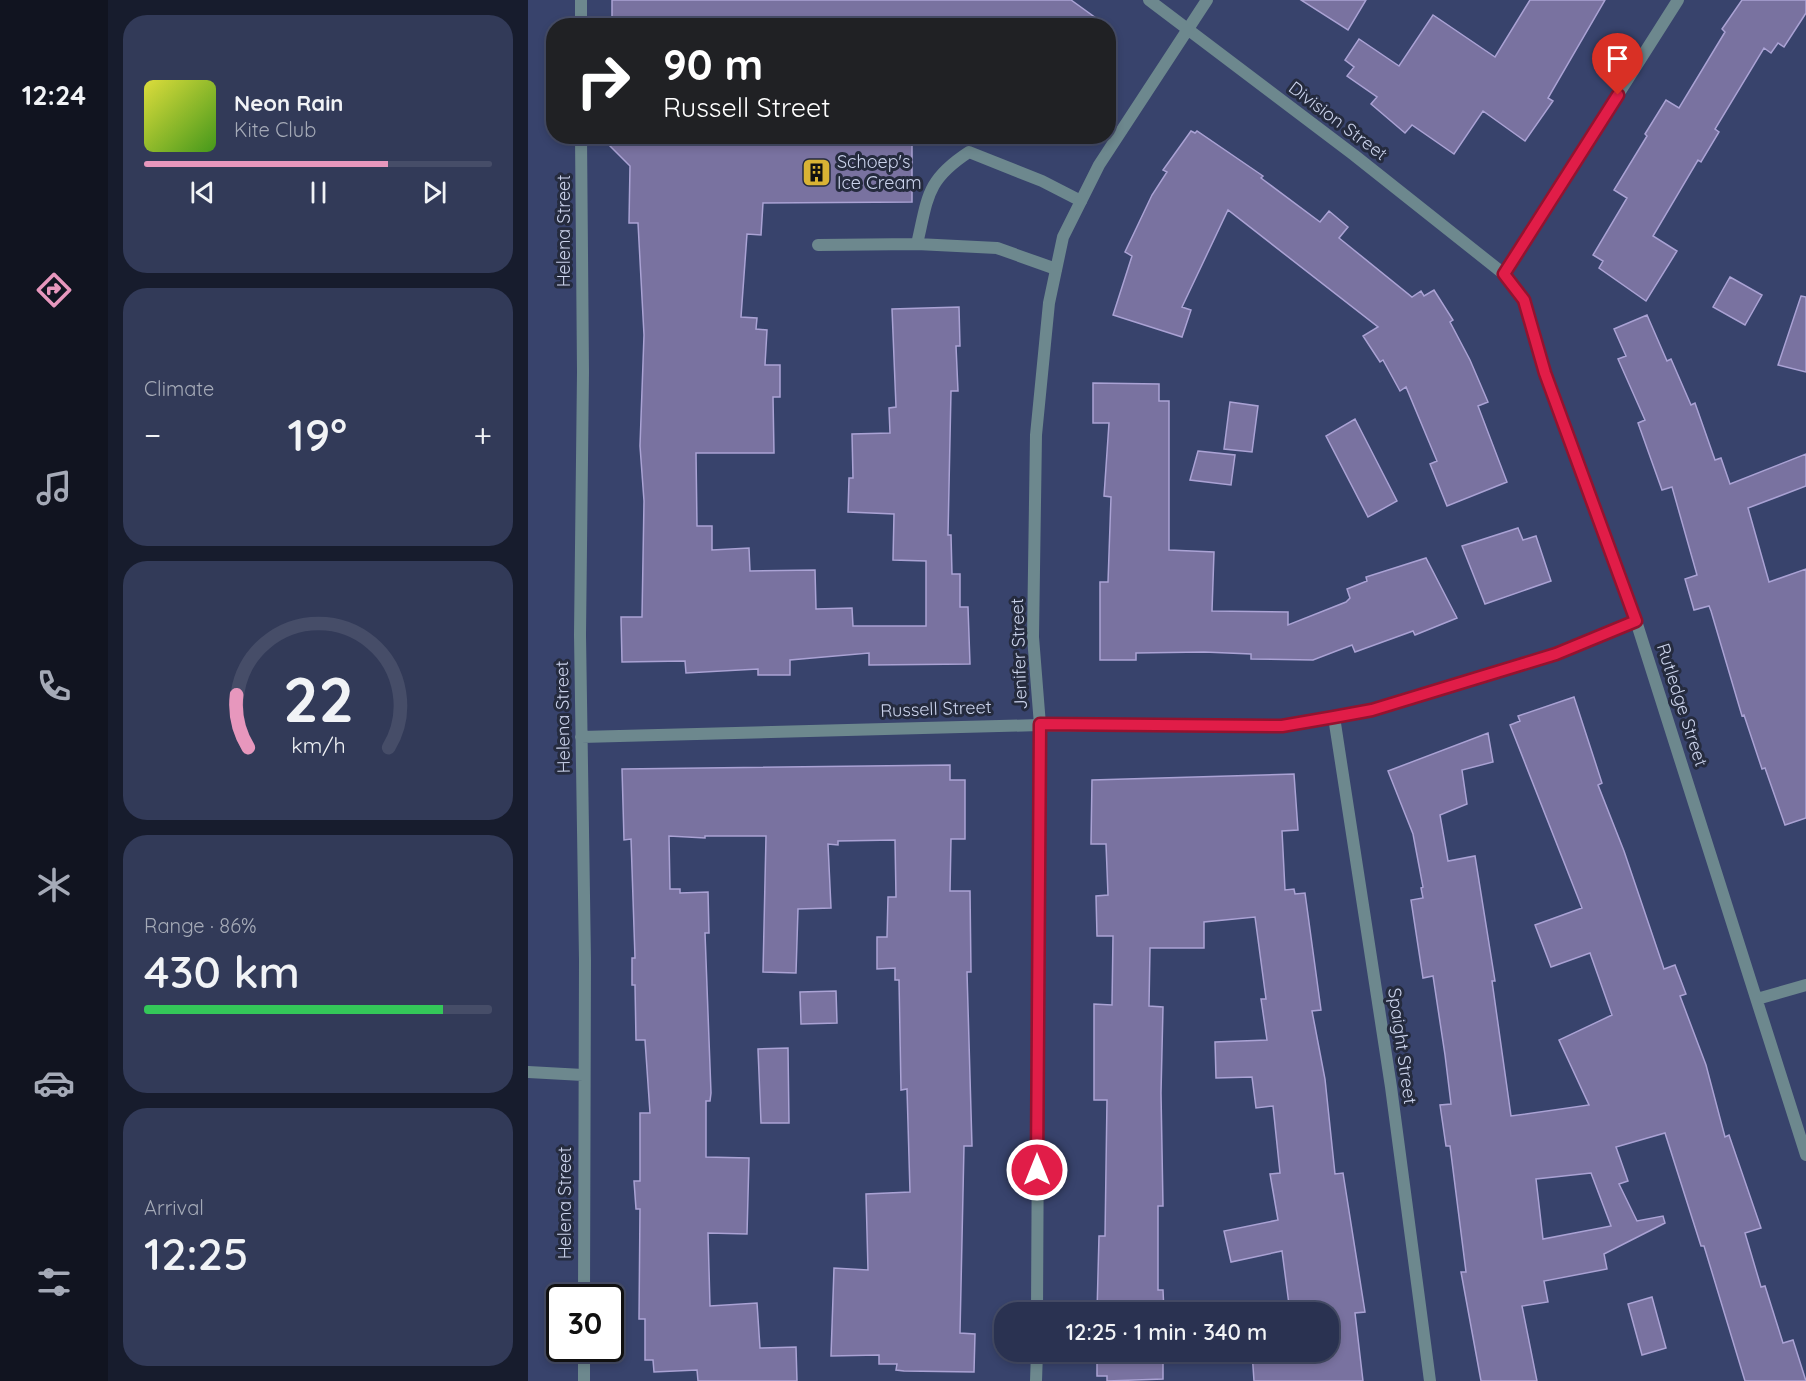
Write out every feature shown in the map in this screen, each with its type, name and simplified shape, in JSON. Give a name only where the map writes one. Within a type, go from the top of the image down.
[{"type":"street","points":[[580,0],[581,18]]},
{"type":"street","name":"Division Street","points":[[1149,0],[1354,154],[1504,274]]},
{"type":"street","name":"Jenifer Street","points":[[1116,139],[1207,0]]},
{"type":"street","points":[[1504,274],[1678,0]]},
{"type":"street","name":"Helena Street","points":[[581,144],[581,737],[585,960],[584,1284]]},
{"type":"street","name":"Jenifer Street","points":[[1037,1302],[1040,724],[1033,637],[1036,435],[1049,303],[1063,237],[1099,165],[1113,144]]},
{"type":"street","points":[[917,244],[929,191],[947,166],[969,152],[1042,181],[1081,201]]},
{"type":"street","points":[[818,245],[917,244],[997,248],[1056,269]]},
{"type":"street","name":"Rutledge Street","points":[[1504,274],[1524,300],[1545,373],[1636,621],[1806,1155]]},
{"type":"street","name":"Russell Street","points":[[581,737],[1040,724],[1282,726],[1372,710],[1556,654],[1636,621]]},
{"type":"street","name":"Spaight Street","points":[[1334,717],[1389,1076],[1430,1381]]},
{"type":"street","points":[[1756,999],[1806,985]]},
{"type":"street","points":[[528,1072],[583,1075]]},
{"type":"street","points":[[584,1362],[584,1381]]},
{"type":"street","points":[[1036,1362],[1036,1381]]},
{"type":"building","points":[[612,0],[1071,0],[1096,18],[612,18]]},
{"type":"building","points":[[1301,0],[1366,0],[1348,30]]},
{"type":"building","points":[[1530,0],[1605,0],[1548,98],[1553,101],[1525,141],[1483,111],[1454,154],[1412,125],[1405,133],[1371,104],[1377,97],[1347,76],[1354,67],[1345,60],[1359,39],[1399,66],[1433,15],[1495,57]]},
{"type":"building","points":[[1742,0],[1806,0],[1806,13],[1784,47],[1778,43],[1771,53],[1764,48],[1715,129],[1719,132],[1701,162],[1698,160],[1653,236],[1677,251],[1646,301],[1599,268],[1603,261],[1593,255],[1627,198],[1614,190],[1647,136],[1645,134],[1666,100],[1679,108],[1725,32],[1722,29]]},
{"type":"building","points":[[1191,131],[1195,133],[1197,131],[1263,176],[1261,178],[1320,222],[1329,211],[1348,227],[1339,238],[1412,297],[1421,291],[1424,296],[1434,290],[1453,320],[1450,322],[1488,402],[1478,406],[1507,482],[1447,506],[1430,464],[1437,461],[1406,387],[1400,391],[1383,360],[1380,362],[1363,336],[1378,327],[1228,210],[1182,307],[1191,310],[1182,337],[1113,315],[1132,256],[1125,252],[1152,195],[1167,172],[1163,170]]},
{"type":"building","points":[[608,144],[912,144],[912,202],[763,203],[761,235],[747,234],[741,317],[757,318],[756,329],[767,330],[765,365],[780,365],[780,397],[773,397],[774,453],[696,453],[697,526],[712,526],[712,550],[749,548],[750,571],[815,570],[816,609],[852,608],[853,626],[926,626],[926,561],[893,560],[894,514],[848,512],[849,478],[853,478],[852,434],[890,433],[889,408],[896,407],[892,309],[959,307],[960,346],[956,346],[958,391],[951,391],[948,535],[951,535],[952,574],[960,574],[960,607],[968,607],[970,664],[869,665],[869,653],[790,660],[790,675],[758,675],[758,669],[686,673],[685,661],[622,662],[621,617],[642,617],[644,501],[640,446],[644,335],[638,223],[629,223],[630,166]]},
{"type":"building","points":[[1730,277],[1762,295],[1745,325],[1713,307]]},
{"type":"building","points":[[1801,296],[1806,297],[1806,372],[1778,365]]},
{"type":"building","points":[[1647,315],[1667,361],[1671,359],[1691,405],[1695,403],[1715,460],[1721,458],[1730,484],[1806,454],[1806,486],[1748,508],[1769,582],[1806,569],[1806,818],[1785,825],[1765,768],[1762,769],[1744,715],[1742,716],[1709,606],[1694,610],[1685,579],[1697,575],[1672,487],[1662,490],[1638,423],[1645,420],[1618,359],[1626,356],[1614,329]]},
{"type":"building","points":[[1093,383],[1159,384],[1159,401],[1169,401],[1169,550],[1214,552],[1212,611],[1288,612],[1288,625],[1346,602],[1350,598],[1347,589],[1367,581],[1366,577],[1426,558],[1457,618],[1415,635],[1413,631],[1355,652],[1352,645],[1313,660],[1251,659],[1251,654],[1204,652],[1136,653],[1136,660],[1100,660],[1100,582],[1108,582],[1111,497],[1104,496],[1109,423],[1093,423]]},
{"type":"building","points":[[1230,402],[1258,406],[1252,452],[1224,449]]},
{"type":"building","points":[[1355,419],[1397,501],[1368,517],[1326,436]]},
{"type":"building","points":[[1198,451],[1235,455],[1231,485],[1190,480]]},
{"type":"building","points":[[1518,528],[1523,540],[1536,536],[1551,581],[1485,604],[1462,546]]},
{"type":"building","points":[[1574,697],[1602,783],[1598,785],[1624,851],[1664,969],[1675,965],[1686,994],[1680,996],[1706,1065],[1725,1137],[1729,1135],[1761,1228],[1745,1233],[1761,1287],[1765,1286],[1783,1343],[1793,1340],[1806,1381],[1745,1381],[1704,1246],[1701,1246],[1665,1133],[1616,1147],[1628,1181],[1619,1184],[1637,1221],[1663,1216],[1665,1223],[1604,1254],[1607,1269],[1544,1281],[1548,1302],[1522,1306],[1537,1381],[1481,1381],[1461,1272],[1466,1272],[1450,1146],[1446,1146],[1440,1105],[1451,1104],[1445,1055],[1433,976],[1423,978],[1411,900],[1423,898],[1421,888],[1423,887],[1413,834],[1388,771],[1488,733],[1493,762],[1462,770],[1467,804],[1440,815],[1448,861],[1475,856],[1495,981],[1492,981],[1511,1116],[1589,1105],[1559,1040],[1612,1015],[1590,953],[1551,967],[1535,925],[1582,908],[1510,725],[1520,721],[1518,716]],"holes":[[[1591,1173],[1611,1226],[1543,1239],[1536,1179]]]},
{"type":"building","points":[[950,765],[950,780],[965,780],[965,839],[951,839],[950,891],[970,891],[971,972],[967,972],[972,1146],[964,1146],[960,1333],[975,1334],[974,1372],[904,1371],[896,1370],[897,1364],[879,1364],[879,1355],[831,1356],[834,1268],[868,1270],[866,1194],[910,1192],[907,1089],[901,1090],[899,980],[895,980],[895,968],[877,969],[877,937],[887,937],[888,897],[896,897],[895,840],[838,841],[838,845],[828,844],[831,908],[798,909],[796,973],[763,972],[766,836],[705,836],[705,838],[669,836],[670,889],[680,889],[680,893],[708,892],[709,933],[705,933],[711,1093],[710,1101],[706,1101],[706,1157],[749,1158],[747,1234],[708,1233],[710,1306],[757,1303],[760,1348],[796,1347],[797,1381],[698,1381],[697,1370],[654,1372],[653,1360],[645,1360],[645,1319],[639,1319],[640,1209],[636,1209],[634,1181],[640,1181],[640,1113],[650,1113],[645,1040],[636,1040],[635,985],[632,985],[632,958],[635,958],[631,839],[624,840],[622,769]]},
{"type":"building","points":[[1294,774],[1298,830],[1282,831],[1285,890],[1294,889],[1295,894],[1305,893],[1321,1010],[1312,1011],[1325,1079],[1335,1174],[1343,1173],[1365,1312],[1355,1313],[1363,1381],[1254,1381],[1253,1362],[1339,1362],[1339,1302],[1289,1302],[1282,1251],[1231,1262],[1224,1231],[1278,1220],[1270,1174],[1280,1173],[1273,1106],[1256,1108],[1252,1077],[1216,1078],[1215,1042],[1267,1040],[1261,999],[1266,999],[1255,917],[1204,922],[1204,948],[1150,948],[1149,1006],[1163,1007],[1161,1093],[1163,1206],[1158,1206],[1158,1290],[1163,1290],[1164,1302],[1097,1302],[1099,1236],[1105,1236],[1107,1100],[1094,1100],[1094,1004],[1112,1005],[1113,936],[1097,936],[1096,896],[1108,895],[1106,844],[1091,844],[1092,780]]},
{"type":"building","points":[[836,991],[837,1023],[801,1024],[800,992]]},
{"type":"building","points":[[788,1048],[789,1123],[761,1123],[758,1049]]},
{"type":"building","points":[[1652,1297],[1666,1348],[1642,1355],[1628,1304]]},
{"type":"building","points":[[1097,1362],[1163,1362],[1163,1379],[1107,1381],[1107,1376],[1097,1376]]},
{"type":"place","name":"Schoep's Ice Cream","points":[[816,172]]},
{"type":"route","points":[[1037,1170],[1040,724],[1282,726],[1372,710],[1556,654],[1636,621],[1545,373],[1524,300],[1504,274],[1618,95]]}]
